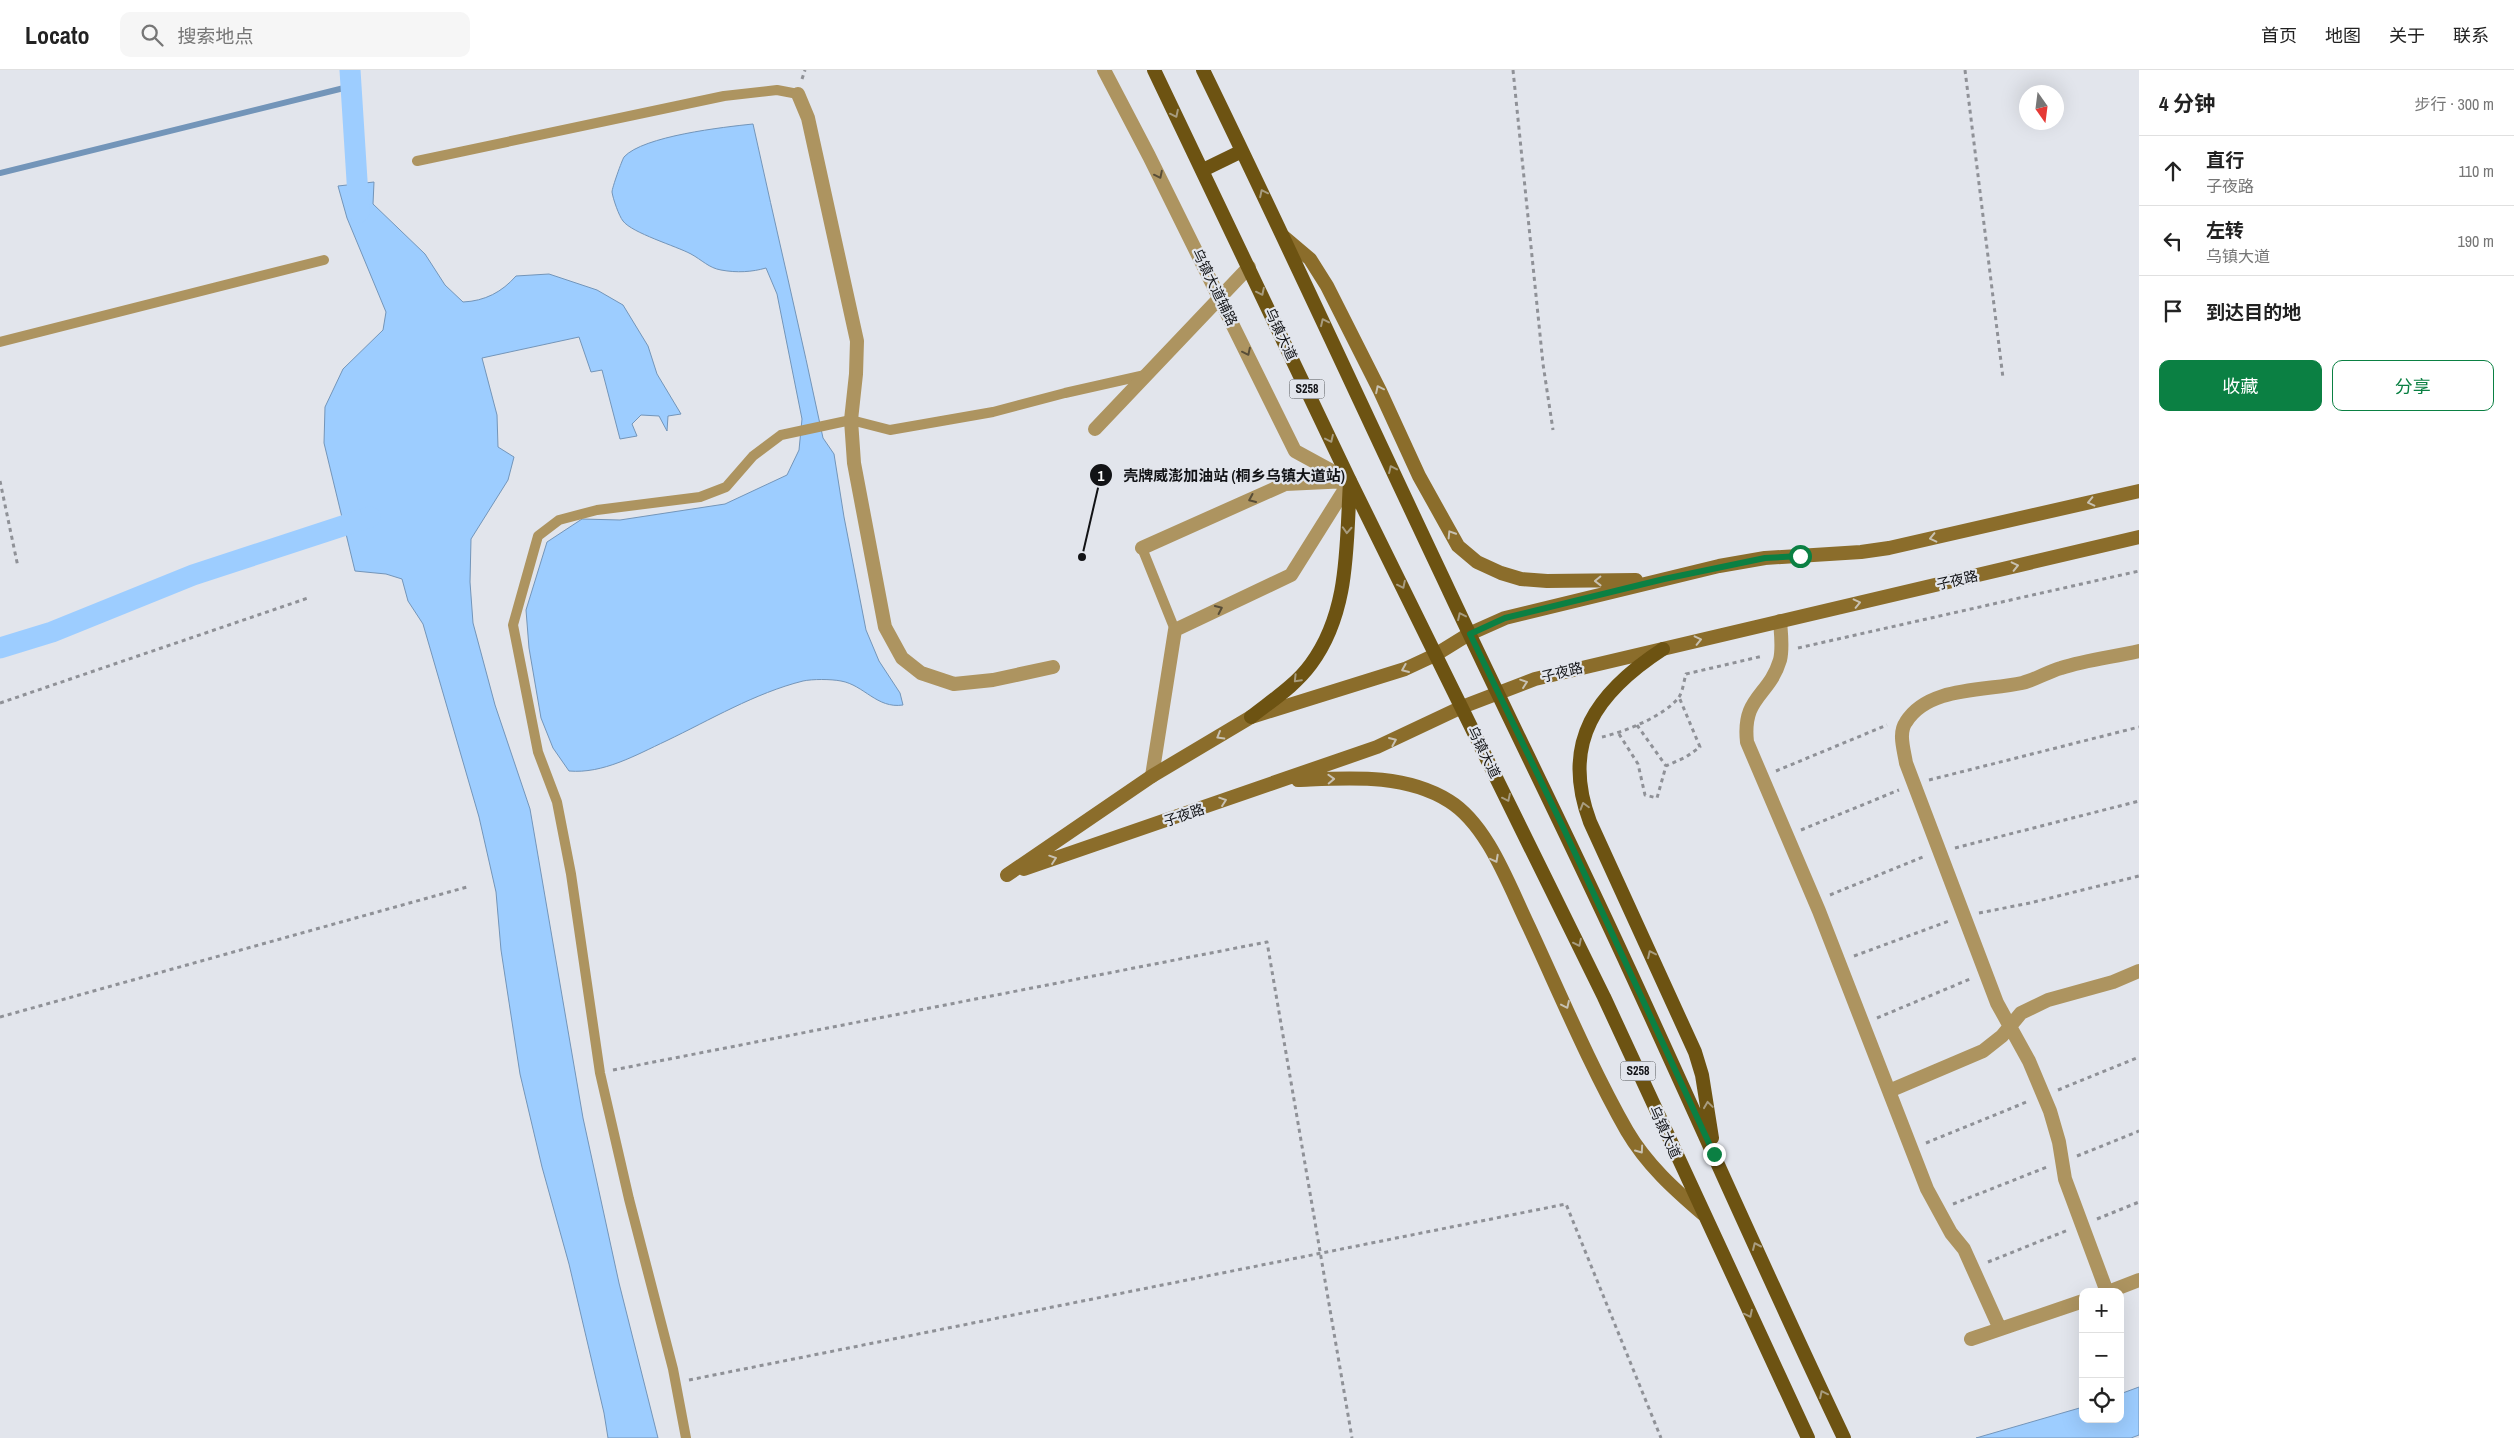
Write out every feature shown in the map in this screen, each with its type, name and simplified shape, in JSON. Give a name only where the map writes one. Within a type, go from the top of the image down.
[{"type":"main road","name":"乌镇大道","points":[[1154,70],[1350,481],[1600,989],[1808,1438]]},
{"type":"main road","name":"S258","points":[[1203,70],[1284,237],[1498,691],[1844,1438]]},
{"type":"main road","points":[[1203,170],[1242,151]]},
{"type":"main road","points":[[1284,237],[1310,259],[1327,286],[1380,391],[1419,476],[1458,546],[1477,562],[1501,573],[1522,579],[1547,581],[1664,579]]},
{"type":"main road","points":[[1152,776],[1251,718],[1286,690],[1304,671],[1326,638],[1340,603],[1345,576],[1350,481]]},
{"type":"main road","points":[[1251,718],[1376,680],[1435,655],[1470,634],[1505,618],[1664,579],[1765,558],[1861,552],[1889,548],[2139,491]]},
{"type":"main road","name":"子夜路","points":[[1152,776],[1007,875],[1377,747],[1498,691],[1535,679],[2139,538]]},
{"type":"main road","points":[[1663,649],[1620,680],[1592,718],[1583,742],[1579,764],[1583,804],[1695,1052],[1707,1099],[1714,1154]]},
{"type":"main road","points":[[1282,781],[1336,779],[1398,781],[1439,796],[1464,811],[1480,831],[1509,886],[1628,1132],[1661,1177],[1703,1214]]},
{"type":"street","name":"乌镇大道辅路","points":[[1104,70],[1150,156],[1295,450],[1350,481]]},
{"type":"street","points":[[798,94],[808,118],[857,341],[856,374],[851,420],[854,463],[885,627],[902,658],[921,673],[954,684],[992,680],[1053,667]]},
{"type":"street","points":[[1095,429],[1249,267]]},
{"type":"street","points":[[1142,548],[1285,484],[1350,481]]},
{"type":"street","points":[[1152,776],[1175,630],[1292,575],[1350,481]]},
{"type":"street","points":[[1780,621],[1781,652],[1773,677],[1755,700],[1745,723],[1747,742],[1864,1024],[1927,1189],[1951,1233],[1964,1249],[2000,1330]]},
{"type":"street","points":[[2106,1288],[2065,1179],[2050,1111],[2029,1061],[1997,1003],[1985,973],[1906,762],[1902,740],[1905,722],[1922,706],[1942,695],[2024,682],[2049,671],[2077,663],[2139,651]]},
{"type":"street","points":[[1889,1091],[1983,1051],[2021,1013],[2048,1000],[2113,982],[2139,971]]},
{"type":"street","points":[[2118,1288],[2139,1280]]},
{"type":"street","points":[[1971,1339],[2079,1302]]},
{"type":"lane","points":[[417,160],[724,96],[777,90],[798,94]]},
{"type":"lane","points":[[0,342],[324,260]]},
{"type":"lane","points":[[686,1438],[676,1383],[629,1199],[600,1072],[570,865],[557,802],[538,752],[513,625],[538,536],[559,520],[597,510],[700,496],[726,486],[753,456],[781,435],[851,420],[890,430],[993,412],[1146,375]]},
{"type":"lane","points":[[1142,548],[1175,630]]},
{"type":"path","points":[[1513,70],[1543,364],[1553,430]]},
{"type":"path","points":[[1965,70],[2003,378]]},
{"type":"path","points":[[0,481],[18,567]]},
{"type":"path","points":[[1583,742],[1619,734],[1654,717],[1679,696],[1686,674],[2139,571]]},
{"type":"path","points":[[0,703],[308,598]]},
{"type":"path","points":[[1666,766],[1686,757],[1700,747],[1679,696]]},
{"type":"path","points":[[1762,778],[1883,726],[1905,722]]},
{"type":"path","points":[[1638,725],[1666,766]]},
{"type":"path","points":[[1786,835],[1844,814],[1915,783],[2139,727]]},
{"type":"path","points":[[1619,734],[1638,764],[1645,794],[1657,798],[1666,766]]},
{"type":"path","points":[[1814,901],[1939,850],[1973,845],[2139,802]]},
{"type":"path","points":[[1839,962],[1963,916],[2030,903],[2139,876]]},
{"type":"path","points":[[0,1018],[466,887]]},
{"type":"path","points":[[600,1072],[1268,942],[1352,1438]]},
{"type":"path","points":[[1864,1024],[1985,973]]},
{"type":"path","points":[[1911,1149],[2139,1057]]},
{"type":"path","points":[[1939,1210],[2139,1131]]},
{"type":"path","points":[[1973,1268],[2139,1202]]},
{"type":"path","points":[[676,1383],[1566,1204],[1661,1438]]},
{"type":"water","points":[[753,124],[823,438],[834,454],[866,630],[879,661],[900,693],[903,705],[886,704],[857,687],[841,681],[803,681],[768,692],[643,752],[607,767],[594,770],[569,771],[553,748],[541,718],[529,648],[526,610],[547,542],[582,519],[620,520],[725,504],[787,475],[799,450],[802,419],[777,294],[766,268],[739,272],[717,269],[691,254],[635,230],[621,219],[612,192],[624,157],[648,143],[723,127]]},
{"type":"water","points":[[374,182],[373,204],[425,254],[445,285],[463,302],[479,300],[493,295],[516,276],[549,274],[597,290],[623,305],[648,346],[657,374],[681,414],[668,416],[667,431],[659,416],[641,415],[632,424],[637,436],[620,439],[602,370],[591,372],[579,337],[482,358],[497,415],[498,447],[514,457],[508,480],[471,539],[470,582],[473,623],[495,705],[530,809],[583,1118],[619,1283],[658,1438],[608,1438],[604,1413],[569,1264],[542,1167],[520,1074],[501,950],[496,892],[479,817],[423,624],[408,601],[402,579],[386,574],[355,571],[324,443],[325,407],[343,369],[383,330],[386,312],[347,218],[338,186]]},
{"type":"water","points":[[2139,1387],[2139,1435],[2131,1438],[1976,1438],[2079,1408],[2079,1423],[2124,1423],[2124,1393]]},
{"type":"waterway","points":[[350,70],[359,212]]},
{"type":"waterway","points":[[0,173],[352,86]]},
{"type":"waterway","points":[[0,648],[52,632],[193,575],[370,517]]},
{"type":"place","name":"壳牌威澎加油站 (桐乡乌镇大道站)","points":[[1082,557]]},
{"type":"route","points":[[1714,1154],[1562,825],[1470,634],[1505,618],[1719,566],[1765,558],[1800,556]]}]
